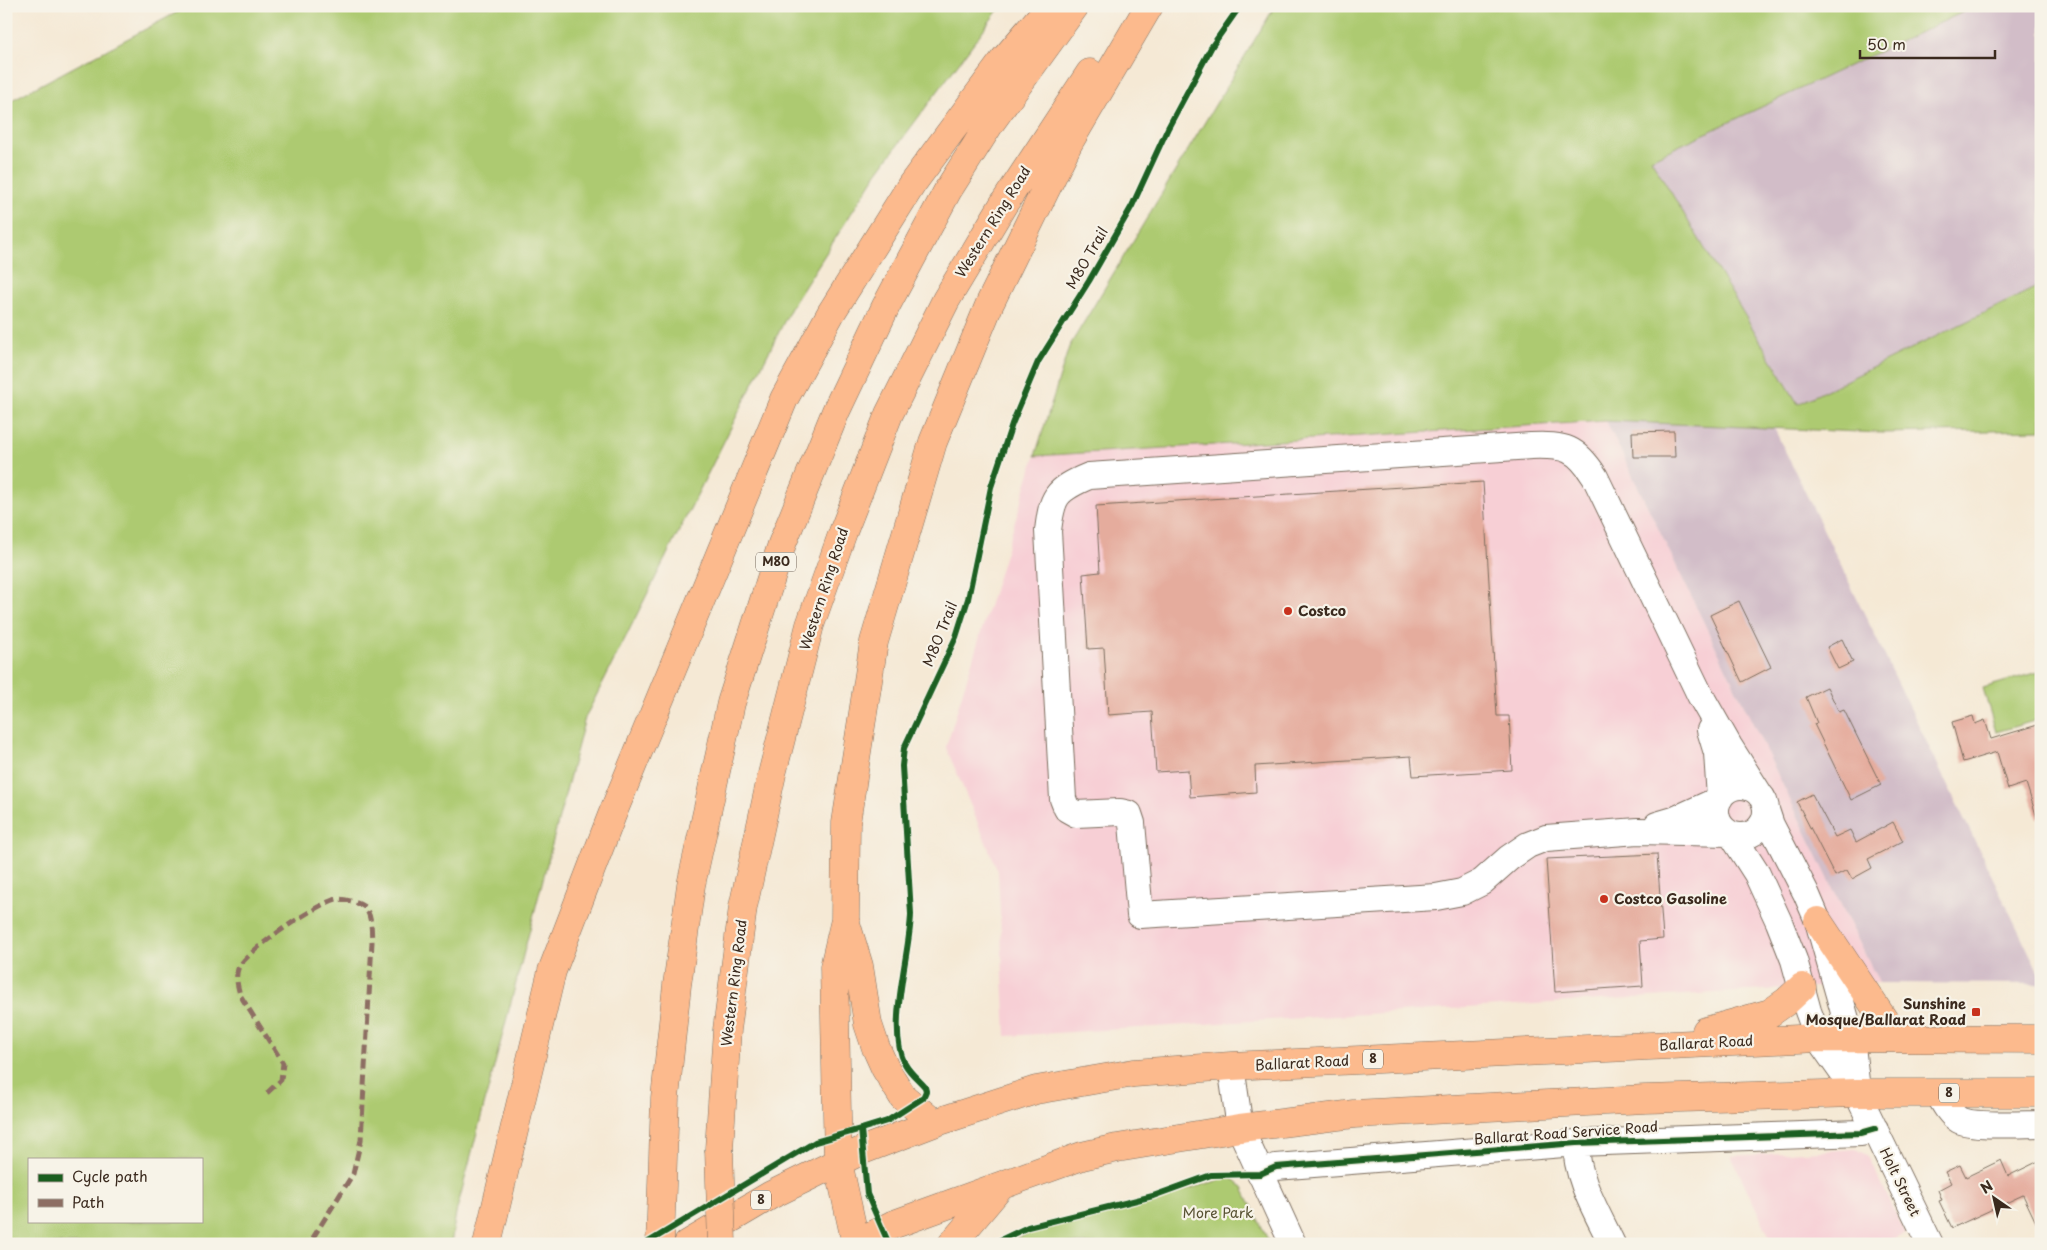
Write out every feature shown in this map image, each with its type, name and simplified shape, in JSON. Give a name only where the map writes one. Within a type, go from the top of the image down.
[{"type":"highway","points":[[487,1244],[552,971],[612,815],[784,399],[831,313],[912,184],[1003,61],[1050,6]]},
{"type":"highway","name":"M80","points":[[660,1244],[661,1182],[667,1079],[677,985],[691,885],[731,703],[782,544],[836,411],[886,306],[944,199],[991,122],[1074,6]]},
{"type":"highway","name":"Western Ring Road","points":[[722,1244],[719,1149],[727,1030],[742,906],[772,774],[810,625],[843,532],[890,414],[946,300],[1003,205],[1081,86],[1140,6]]},
{"type":"highway","points":[[855,1243],[838,1162],[834,967],[844,920],[846,823],[874,642],[933,442],[990,302],[1059,162],[1148,6]]},
{"type":"highway","points":[[844,920],[860,966],[868,1024],[876,1048],[885,1068],[904,1097],[934,1122]]},
{"type":"highway","points":[[1818,921],[1896,1038]]},
{"type":"highway","points":[[1641,1046],[1725,1027],[1762,1016],[1787,1002],[1802,987]]},
{"type":"highway","name":"Ballarat Road","points":[[688,1244],[771,1194],[838,1162],[934,1122],[1036,1090],[1134,1073],[1231,1066],[1818,1038],[2041,1040]]},
{"type":"highway","name":"8","points":[[855,1243],[892,1226],[1082,1156],[1240,1128],[1354,1114],[1645,1099],[1857,1093],[2041,1093]]},
{"type":"highway","points":[[952,1244],[1002,1184]]},
{"type":"highway","points":[[493,1244],[495,1211]]},
{"type":"street","points":[[1766,810],[1765,818],[1756,832],[1748,835],[1638,831],[1546,838],[1528,845],[1509,858],[1482,882],[1462,892],[1436,897],[1140,915],[1132,823],[1129,814],[1120,812],[1076,814],[1067,809],[1063,800],[1048,532],[1051,508],[1057,495],[1071,484],[1089,476],[1556,445],[1572,451],[1586,462],[1595,477],[1700,696],[1766,810],[1772,859],[1788,895],[1787,901],[1773,910]]},
{"type":"street","points":[[1700,696],[1718,753],[1719,799],[1716,816],[1719,824],[1730,834],[1757,874],[1794,960],[1818,1038],[1857,1093]]},
{"type":"street","points":[[1638,831],[1674,820],[1719,799],[1730,789],[1737,786],[1754,789],[1766,810],[1818,921],[1851,1037],[1857,1093]]},
{"type":"street","points":[[1231,1066],[1240,1128],[1293,1244]]},
{"type":"street","name":"Holt Street","points":[[1857,1093],[1930,1244]]},
{"type":"street","points":[[1938,1093],[1947,1109],[1960,1120],[1980,1124],[2041,1124]]},
{"type":"street","name":"Ballarat Road Service Road","points":[[1260,1174],[1276,1167],[1576,1143],[1694,1138],[1761,1138],[1861,1133],[1875,1129]]},
{"type":"street","points":[[1576,1143],[1576,1158],[1581,1175],[1612,1244]]},
{"type":"shaded area","points":[[1976,6],[2041,6],[2041,285],[1798,404],[1651,159]]},
{"type":"shaded area","points":[[1606,421],[1879,983],[1006,1036],[998,871],[946,747],[1035,456]]},
{"type":"shaded area","points":[[1606,421],[1774,428],[2041,977],[2041,984],[1879,983]]},
{"type":"shaded area","points":[[1856,1149],[1868,1156],[1905,1233],[1881,1244],[1773,1244],[1731,1156]]},
{"type":"green space","points":[[189,6],[1001,6],[877,173],[791,308],[585,718],[456,1213],[451,1244],[6,1244],[6,103]]},
{"type":"green space","points":[[1275,6],[1976,6],[1651,159],[1798,404],[2041,285],[2041,430],[1882,433],[1606,421],[1035,456],[1069,347]]},
{"type":"green space","points":[[2041,671],[2041,719],[1996,732],[1983,688]]},
{"type":"green space","name":"More Park","points":[[1231,1177],[1243,1188],[1270,1244],[1002,1244],[1034,1231]]},
{"type":"building","points":[[1674,431],[1675,457],[1633,457],[1632,432]]},
{"type":"building","name":"Costco","points":[[1483,482],[1497,716],[1509,716],[1512,770],[1413,776],[1411,756],[1255,766],[1256,792],[1190,797],[1188,770],[1156,772],[1152,712],[1108,715],[1104,648],[1088,649],[1083,574],[1100,572],[1096,506]]},
{"type":"building","points":[[1739,601],[1771,667],[1742,682],[1710,615]]},
{"type":"building","points":[[1842,639],[1853,662],[1838,669],[1827,647]]},
{"type":"building","points":[[1827,687],[1839,712],[1844,710],[1881,785],[1851,800],[1814,724],[1817,723],[1806,697]]},
{"type":"building","points":[[1973,716],[1975,724],[1985,720],[1991,739],[2041,724],[2041,818],[2037,818],[2026,783],[2008,789],[1997,752],[1963,762],[1952,722]]},
{"type":"building","points":[[1812,794],[1835,837],[1850,830],[1856,842],[1893,822],[1903,841],[1868,859],[1872,868],[1852,879],[1847,870],[1835,876],[1797,802]]},
{"type":"building","name":"Costco Gasoline","points":[[1657,854],[1663,939],[1640,941],[1643,986],[1555,992],[1546,859]]},
{"type":"building","points":[[2001,1160],[2008,1176],[2041,1160],[2041,1233],[2023,1195],[1952,1228],[1939,1201],[1942,1200],[1938,1190],[1951,1183],[1945,1172],[1960,1165],[1966,1177]]},
{"type":"marked path","points":[[267,1093],[281,1080],[283,1063],[240,995],[237,979],[238,969],[243,961],[267,940],[299,918],[328,902],[337,899],[363,906],[370,918],[372,942],[361,1140],[353,1174],[309,1244]]},
{"type":"cycle path","name":"M80 Trail","points":[[889,1244],[867,1194],[861,1129],[887,1121],[923,1098],[926,1091],[925,1087],[905,1064],[900,1049],[898,1031],[900,990],[911,914],[902,766],[904,748],[956,637],[968,599],[991,487],[1012,424],[1038,362],[1089,281],[1132,206],[1168,128],[1212,46],[1240,6]]},
{"type":"cycle path","points":[[645,1244],[815,1142],[861,1129]]},
{"type":"cycle path","points":[[992,1244],[1028,1227],[1153,1196],[1211,1175],[1260,1174],[1276,1167],[1576,1143],[1861,1133],[1875,1129]]},
{"type":"place","name":"Costco","points":[[1288,611]]},
{"type":"place","name":"Costco Gasoline","points":[[1604,899]]},
{"type":"place","name":"Sunshine Mosque/Ballarat Road","points":[[1976,1012]]}]
